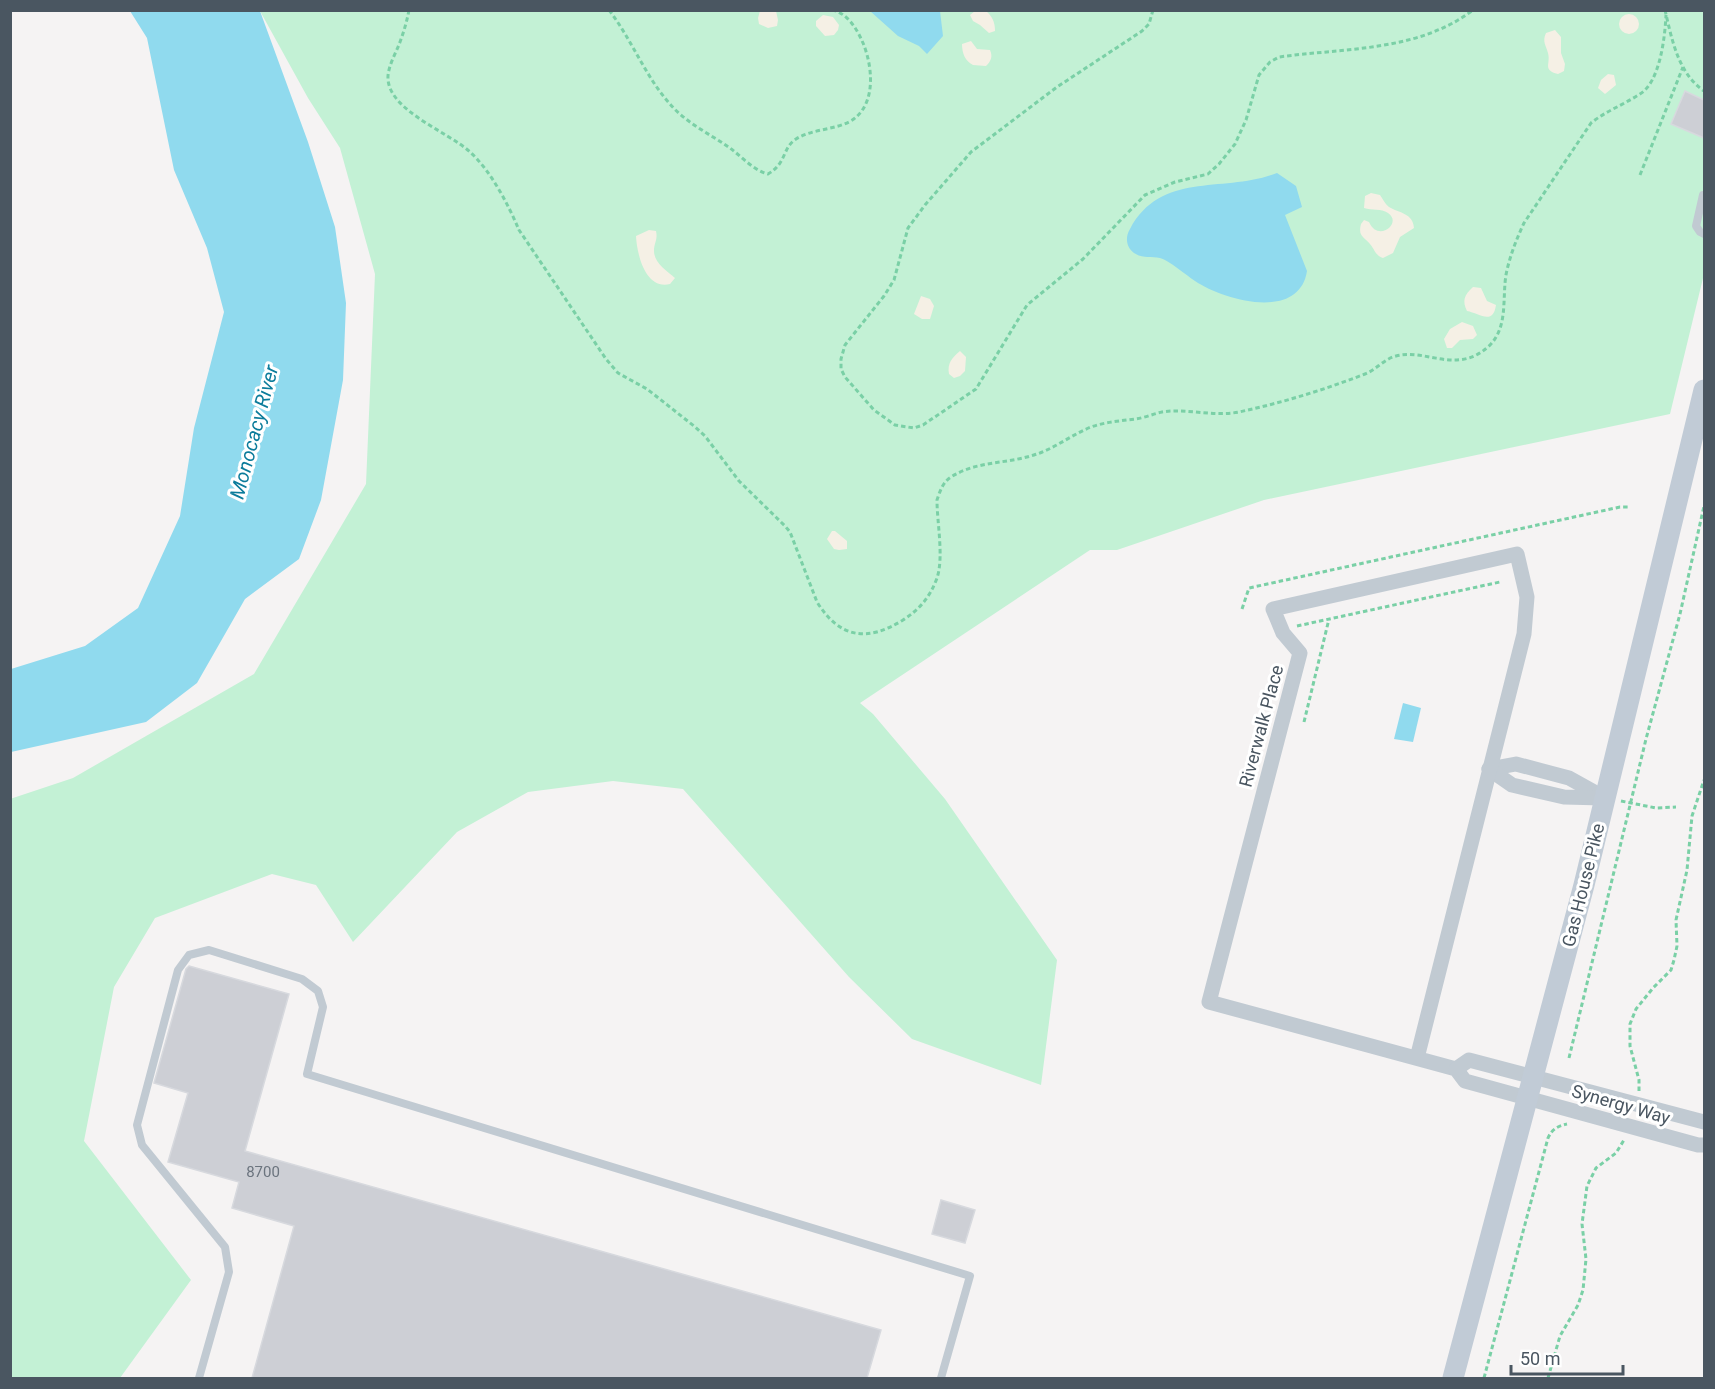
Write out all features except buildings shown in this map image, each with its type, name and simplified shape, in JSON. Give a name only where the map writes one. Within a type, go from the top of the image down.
[{"type":"main road","name":"Gas House Pike","points":[[1453,1378],[1605,798],[1704,390]]},
{"type":"street","name":"Riverwalk Place","points":[[1417,1058],[1524,634],[1527,597],[1517,554],[1273,609],[1283,633],[1300,653],[1209,1002],[1456,1069],[1465,1081],[1528,1098]]},
{"type":"street","points":[[1489,769],[1516,764],[1569,778],[1605,798]]},
{"type":"street","points":[[1489,769],[1512,785],[1564,797],[1605,798]]},
{"type":"street","name":"Riverwalk Place","points":[[1456,1069],[1469,1060],[1533,1077]]},
{"type":"street","name":"Synergy Way","points":[[1533,1077],[1704,1122]]},
{"type":"street","name":"Synergy Way","points":[[1528,1098],[1704,1145]]},
{"type":"lane","points":[[1703,195],[1696,226],[1704,234]]},
{"type":"lane","points":[[200,1378],[229,1272],[225,1247],[142,1145],[137,1125],[177,970],[189,955],[209,950],[302,979],[318,991],[323,1007],[307,1074],[970,1276],[941,1378]]},
{"type":"path","points":[[409,10],[406,25],[390,66],[388,78],[391,92],[411,112],[471,152],[492,179],[519,230],[618,373],[647,389],[705,436],[732,474],[789,532],[824,612],[839,626],[858,635],[877,633],[890,628],[913,614],[931,593],[938,576],[938,500],[941,488],[948,478],[962,471],[983,464],[1035,455],[1089,428],[1106,423],[1138,419],[1164,412],[1237,412],[1329,388],[1369,372],[1395,356],[1406,355],[1445,360],[1464,359],[1476,355],[1489,346],[1497,335],[1503,318],[1506,303],[1506,272],[1524,223],[1591,123],[1603,113],[1647,88],[1662,50],[1665,13]]},
{"type":"path","points":[[609,10],[648,74],[672,106],[758,171],[768,174],[778,168],[789,146],[796,139],[849,122],[861,112],[869,94],[872,77],[868,55],[859,33],[848,19],[833,10]]},
{"type":"path","points":[[1153,10],[1149,24],[1142,31],[1057,87],[971,152],[908,228],[894,280],[845,345],[841,359],[841,369],[845,377],[874,410],[895,425],[914,428],[923,425],[976,389],[1018,317],[1039,294],[1083,259],[1145,195],[1175,182],[1208,174],[1219,164],[1235,144],[1246,120],[1259,75],[1270,62],[1279,57],[1359,50],[1417,37],[1436,32],[1473,10]]},
{"type":"path","points":[[1665,13],[1683,67],[1696,85],[1704,91]]},
{"type":"path","points":[[1640,175],[1683,67]]},
{"type":"path","points":[[1569,1058],[1680,614],[1704,506]]},
{"type":"path","points":[[1242,609],[1249,588],[1544,523],[1629,507]]},
{"type":"path","points":[[1293,627],[1500,582]]},
{"type":"path","points":[[1304,722],[1329,619]]},
{"type":"path","points":[[1639,1093],[1640,1086],[1630,1046],[1630,1024],[1636,1009],[1648,993],[1671,970],[1677,946],[1676,920],[1687,870],[1692,816],[1704,780]]},
{"type":"path","points":[[1605,798],[1656,808],[1676,807]]},
{"type":"path","points":[[1484,1378],[1548,1138],[1555,1129],[1571,1124]]},
{"type":"path","points":[[1548,1378],[1560,1336],[1578,1305],[1583,1290],[1586,1259],[1582,1224],[1587,1186],[1596,1168],[1616,1153],[1625,1138]]},
{"type":"green space","points":[[260,11],[1704,11],[1704,274],[1670,414],[1264,500],[1117,550],[1090,550],[860,703],[873,714],[945,799],[1057,960],[1041,1085],[912,1039],[849,977],[683,789],[613,781],[528,792],[457,832],[353,942],[316,885],[272,874],[155,918],[114,987],[84,1141],[191,1280],[120,1378],[11,1378],[10,799],[73,778],[254,674],[366,484],[375,274],[340,148],[308,98]]},
{"type":"sand","points":[[760,11],[776,11],[777,26],[768,28],[759,24]]},
{"type":"sand","points":[[975,11],[988,13],[994,22],[995,31],[989,33],[973,21],[970,15]]},
{"type":"sand","points":[[1629,14],[1636,17],[1639,24],[1636,31],[1629,34],[1622,31],[1619,24],[1622,17]]},
{"type":"sand","points":[[823,15],[833,17],[839,25],[834,35],[825,36],[816,26],[816,21]]},
{"type":"sand","points":[[1555,30],[1561,37],[1561,53],[1565,64],[1564,71],[1558,74],[1550,71],[1544,41],[1546,33]]},
{"type":"sand","points":[[971,41],[977,49],[990,50],[991,59],[986,66],[973,65],[963,54],[962,44]]},
{"type":"sand","points":[[1608,74],[1614,75],[1616,85],[1605,94],[1598,88],[1601,80]]},
{"type":"sand","points":[[1371,193],[1380,195],[1389,207],[1408,216],[1414,228],[1400,237],[1393,253],[1383,258],[1377,254],[1360,231],[1364,220],[1378,231],[1387,229],[1393,222],[1392,217],[1385,211],[1364,208],[1365,196]]},
{"type":"sand","points":[[649,230],[656,231],[654,251],[656,259],[675,278],[670,284],[654,282],[644,269],[638,252],[636,236]]},
{"type":"sand","points":[[1473,287],[1481,288],[1487,301],[1496,305],[1489,317],[1467,311],[1465,298]]},
{"type":"sand","points":[[921,296],[930,299],[934,306],[930,319],[922,319],[914,314]]},
{"type":"sand","points":[[1462,322],[1473,326],[1477,335],[1473,339],[1460,340],[1452,348],[1447,348],[1444,339],[1450,329]]},
{"type":"sand","points":[[960,351],[966,357],[965,371],[954,378],[949,374],[949,364]]},
{"type":"sand","points":[[832,531],[847,541],[847,549],[834,549],[827,539]]},
{"type":"water","name":"Monocacy River","points":[[130,11],[260,11],[308,142],[335,227],[346,303],[343,380],[321,500],[299,559],[245,599],[197,683],[146,722],[11,752],[11,669],[85,646],[138,608],[180,516],[194,428],[224,312],[207,248],[174,170],[147,38]]},
{"type":"water","points":[[870,11],[940,11],[943,36],[927,54],[919,46],[898,36]]},
{"type":"water","points":[[1277,173],[1296,186],[1302,207],[1285,215],[1307,271],[1301,287],[1290,297],[1275,302],[1259,302],[1223,295],[1195,281],[1164,260],[1141,256],[1129,248],[1128,232],[1143,211],[1159,198],[1177,191],[1257,179]]},
{"type":"water","points":[[1403,703],[1421,708],[1413,742],[1394,739]]}]
